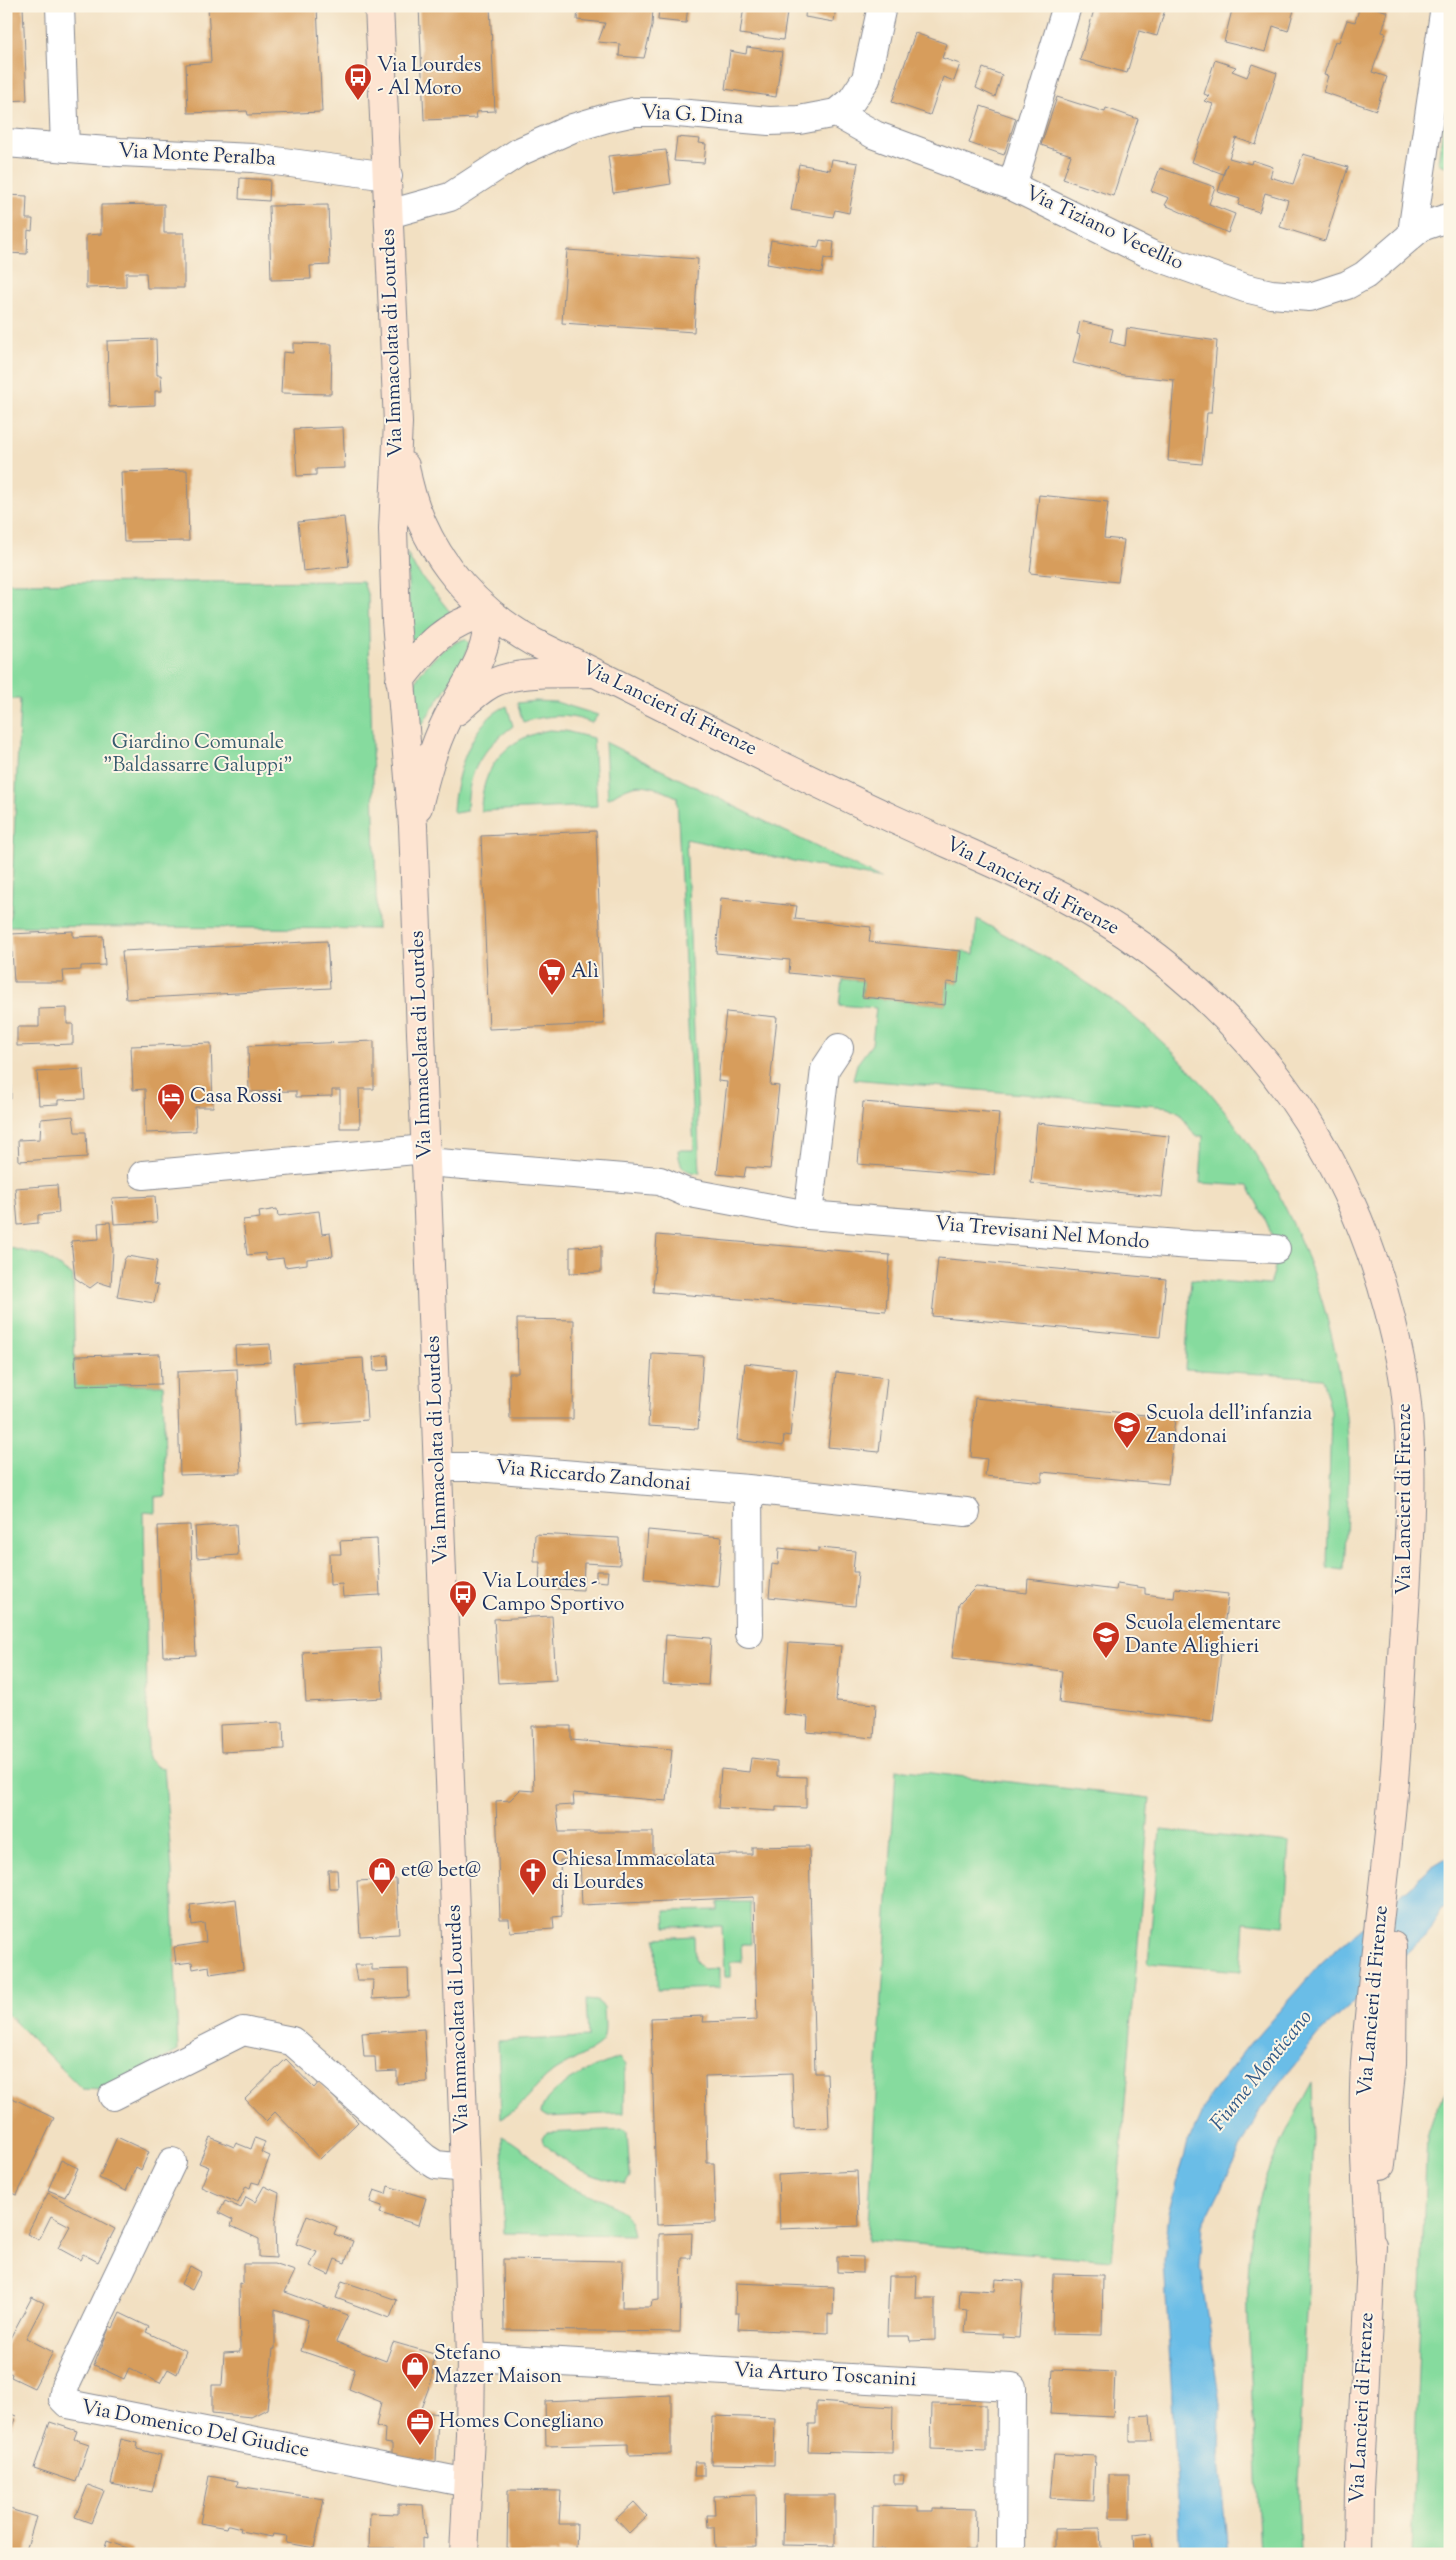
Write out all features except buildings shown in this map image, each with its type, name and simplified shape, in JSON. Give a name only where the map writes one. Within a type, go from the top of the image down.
[{"type":"main road","name":"Via Immacolata di Lourdes","points":[[379,6],[398,423],[394,529],[400,680],[413,826],[465,2168],[471,2357],[464,2554]]},
{"type":"main road","name":"Via Lancieri di Firenze","points":[[398,423],[408,485],[419,517],[451,574],[488,613],[533,642],[887,816],[1055,894],[1121,931],[1177,971],[1228,1020],[1271,1071],[1310,1123],[1341,1178],[1363,1228],[1382,1282],[1402,1367],[1409,1432],[1409,1554],[1389,1876],[1365,2066],[1370,2263]]},
{"type":"main road","name":"Via Immacolata di Lourdes","points":[[413,826],[425,780],[446,720],[482,656],[488,634],[488,613]]},
{"type":"main road","points":[[400,680],[419,656],[443,632],[466,619],[488,613]]},
{"type":"main road","name":"Via Immacolata di Lourdes","points":[[446,720],[473,696],[503,679],[536,674],[596,673]]},
{"type":"main road","name":"Via Lancieri di Firenze","points":[[1358,2554],[1359,2491],[1370,2263],[1393,2039],[1389,1876]]},
{"type":"street","points":[[60,6],[64,148]]},
{"type":"street","points":[[836,113],[852,100],[866,79],[882,6]]},
{"type":"street","name":"Via Tiziano Vecellio","points":[[1012,186],[1066,6]]},
{"type":"street","points":[[1412,234],[1445,6]]},
{"type":"street","name":"Via G. Dina","points":[[389,214],[450,196],[519,152],[573,128],[607,118],[634,112],[666,112],[769,121],[799,120],[836,113]]},
{"type":"street","name":"Via Tiziano Vecellio","points":[[836,113],[876,135],[1012,186],[1150,254],[1246,288],[1272,294],[1310,297],[1347,285],[1366,274],[1412,234],[1432,222],[1450,217]]},
{"type":"street","name":"Via Monte Peralba","points":[[6,143],[253,158],[388,176]]},
{"type":"street","points":[[808,1215],[825,1069],[839,1048]]},
{"type":"street","name":"Via Trevisani Nel Mondo","points":[[143,1175],[426,1156],[660,1181],[685,1192],[808,1215],[1191,1246],[1276,1249]]},
{"type":"street","name":"Via Riccardo Zandonai","points":[[438,1467],[476,1467],[748,1489],[966,1512]]},
{"type":"street","points":[[748,1489],[749,1634]]},
{"type":"street","points":[[113,2096],[243,2031],[292,2041],[426,2158],[436,2165],[465,2168]]},
{"type":"street","name":"Via Domenico Del Giudice","points":[[172,2162],[65,2386],[63,2399],[68,2404],[468,2483]]},
{"type":"street","name":"Via Arturo Toscanini","points":[[471,2357],[1012,2387],[1011,2554]]},
{"type":"green space","points":[[1450,82],[1450,167],[1441,165],[1438,161]]},
{"type":"green space","points":[[407,553],[416,570],[451,613],[410,648]]},
{"type":"green space","name":"Giardino Comunale \"Baldassarre Galuppi\"","points":[[363,581],[368,597],[377,929],[8,926],[11,910],[20,699],[6,699],[6,583]]},
{"type":"green space","points":[[465,639],[469,643],[464,661],[426,718],[414,742],[411,713],[413,687],[424,669],[440,653],[449,646]]},
{"type":"green space","points":[[535,701],[556,702],[598,715],[592,723],[566,716],[523,722],[517,703]]},
{"type":"green space","points":[[507,706],[513,726],[492,744],[478,762],[470,784],[467,811],[455,813],[453,811],[454,797],[461,766],[467,751],[484,723],[494,713]]},
{"type":"green space","points":[[549,730],[565,731],[593,738],[597,806],[481,811],[482,795],[486,781],[491,768],[499,757],[520,740]]},
{"type":"green space","points":[[605,742],[881,879],[686,839],[700,1173],[683,1168],[678,1150],[694,1150],[677,797],[642,785],[627,788],[608,799]]},
{"type":"green space","points":[[977,919],[1096,989],[1160,1040],[1203,1084],[1241,1132],[1272,1183],[1299,1238],[1320,1295],[1336,1355],[1348,1435],[1348,1493],[1344,1570],[1327,1568],[1331,1411],[1322,1378],[1185,1369],[1191,1279],[1269,1285],[1276,1259],[1271,1234],[1248,1186],[1200,1183],[1203,1136],[1195,1136],[1180,1113],[1169,1107],[853,1079],[857,1064],[872,1044],[876,1008],[839,1005],[842,979],[864,981],[862,997],[945,1005],[947,982],[958,983],[961,951],[974,954]]},
{"type":"green space","points":[[6,1247],[44,1256],[73,1276],[75,1385],[163,1385],[166,1496],[155,1497],[155,1513],[144,1512],[148,1758],[155,1766],[164,1768],[172,1872],[178,2051],[103,2090],[82,2089],[6,2013]]},
{"type":"green space","points":[[896,1769],[1150,1798],[1112,2260],[867,2240]]},
{"type":"green space","points":[[1160,1830],[1290,1843],[1284,1926],[1244,1922],[1241,1971],[1148,1963]]},
{"type":"green space","points":[[718,1902],[750,1902],[751,1944],[741,1944],[742,1962],[730,1962],[730,1977],[724,1977],[722,1926],[666,1927],[665,1911],[718,1910]]},
{"type":"green space","points":[[694,1936],[695,1961],[703,1969],[719,1968],[719,1988],[657,1990],[656,1938]]},
{"type":"green space","points":[[586,2000],[597,2001],[604,2007],[605,2030],[602,2042],[594,2049],[553,2072],[516,2109],[501,2118],[498,2041],[588,2037]]},
{"type":"green space","points":[[619,2058],[625,2065],[624,2113],[547,2117],[541,2113],[544,2104],[561,2086],[598,2066]]},
{"type":"green space","points":[[1312,2083],[1314,2139],[1298,2484],[1300,2554],[1260,2554],[1248,2318],[1249,2256],[1255,2216],[1265,2181],[1279,2148]]},
{"type":"green space","points":[[1450,2087],[1450,2554],[1411,2554],[1427,2133],[1434,2112]]},
{"type":"green space","points":[[624,2129],[627,2132],[630,2177],[625,2184],[581,2170],[561,2158],[543,2142],[542,2137],[547,2133]]},
{"type":"green space","points":[[502,2136],[521,2148],[556,2178],[616,2207],[628,2219],[633,2235],[504,2233]]},
{"type":"water","name":"Fiume Monticano","points":[[1450,1856],[1450,1906],[1441,1910],[1427,1935],[1317,2036],[1260,2109],[1203,2225],[1200,2268],[1220,2404],[1219,2459],[1228,2554],[1181,2554],[1164,2261],[1169,2213],[1188,2143],[1210,2095],[1252,2042],[1321,1963],[1430,1868]]},
{"type":"place","name":"Via Lourdes - Al Moro","points":[[358,101]]},
{"type":"place","name":"Alì","points":[[552,996]]},
{"type":"place","name":"Casa Rossi","points":[[171,1121]]},
{"type":"place","name":"Scuola dell'infanzia Zandonai","points":[[1127,1449]]},
{"type":"place","name":"Via Lourdes - Campo Sportivo","points":[[463,1618]]},
{"type":"place","name":"Scuola elementare Dante Alighieri","points":[[1106,1659]]},
{"type":"place","name":"et@ bet@","points":[[382,1895]]},
{"type":"place","name":"Chiesa Immacolata di Lourdes","points":[[533,1896]]},
{"type":"place","name":"Stefano Mazzer Maison","points":[[415,2390]]},
{"type":"place","name":"Homes Conegliano","points":[[420,2446]]}]
